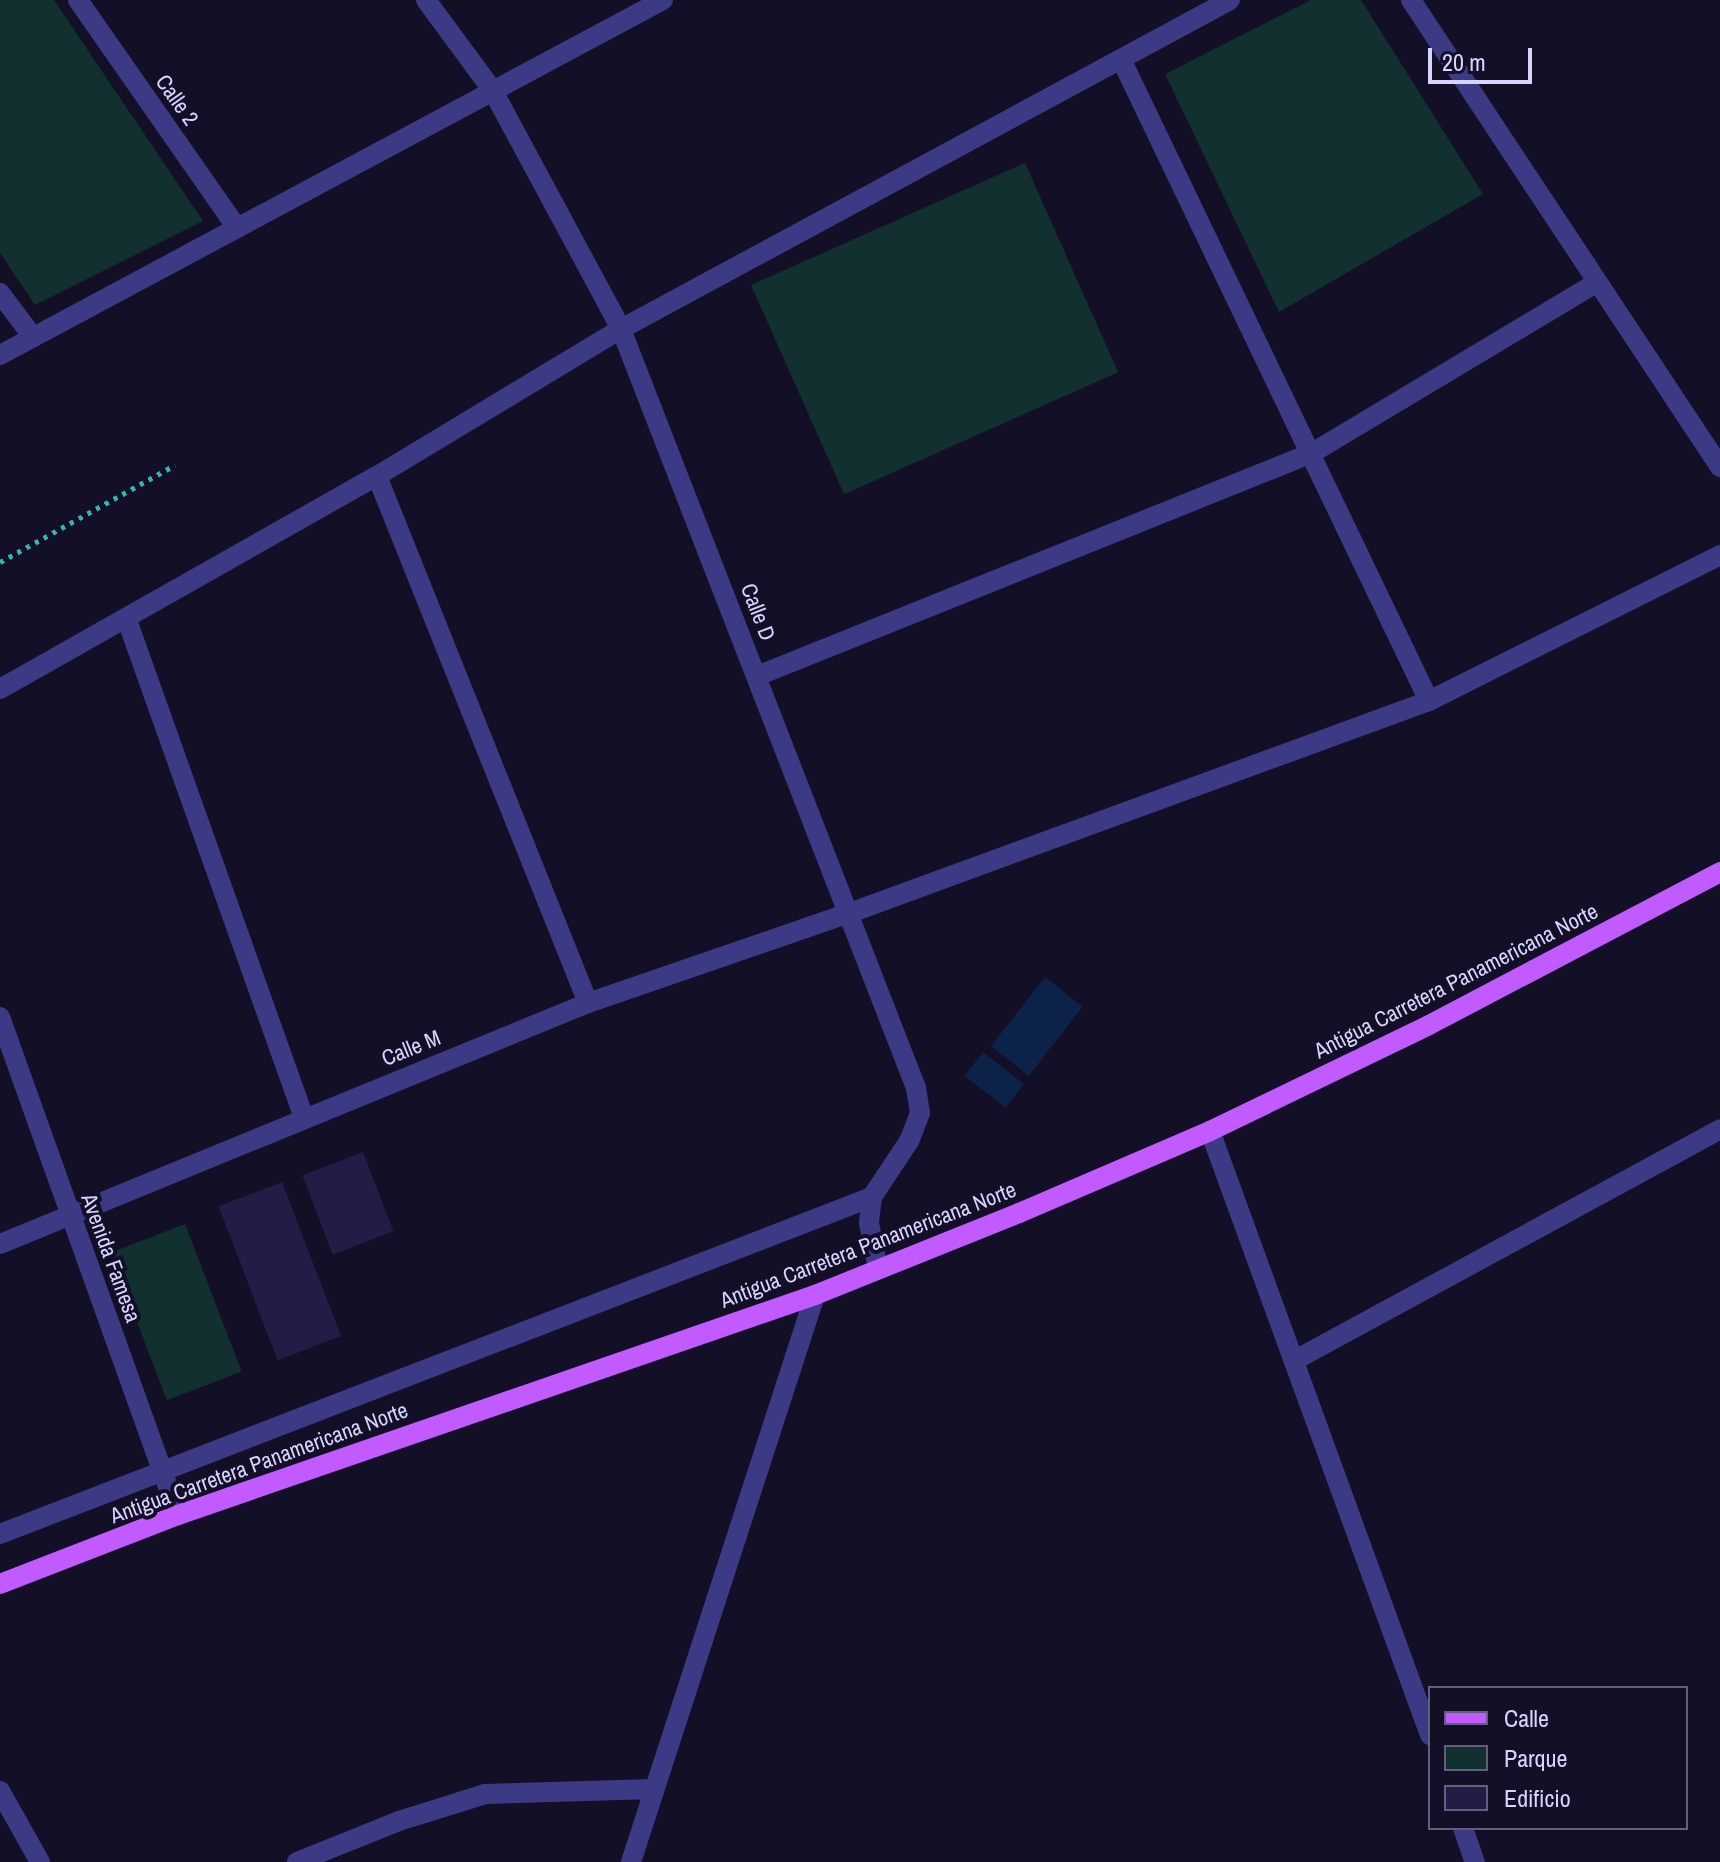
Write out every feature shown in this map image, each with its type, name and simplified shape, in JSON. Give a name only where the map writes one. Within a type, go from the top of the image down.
[{"type":"main road","name":"Antigua Carretera Panamericana Norte","points":[[0,1584],[178,1515],[815,1295],[878,1269],[1210,1131],[1429,1025],[1720,872]]},
{"type":"street","name":"Calle 2","points":[[78,0],[237,228]]},
{"type":"street","name":"Calle D","points":[[426,0],[493,91],[621,329],[916,1088],[920,1113],[909,1141],[872,1197]]},
{"type":"street","points":[[0,355],[663,0]]},
{"type":"street","points":[[0,689],[377,476],[621,329],[1230,0]]},
{"type":"street","points":[[1411,0],[1720,467]]},
{"type":"street","points":[[1121,59],[1429,701]]},
{"type":"street","points":[[757,676],[1312,453],[1596,283]]},
{"type":"street","points":[[0,293],[33,337]]},
{"type":"street","points":[[377,476],[588,1003]]},
{"type":"street","name":"Calle M","points":[[0,1244],[71,1218],[304,1118],[588,1003],[847,914],[1429,701],[1720,555]]},
{"type":"street","points":[[127,620],[304,1118]]},
{"type":"street","name":"Avenida Famesa","points":[[0,1017],[178,1515]]},
{"type":"street","points":[[1297,1359],[1720,1129]]},
{"type":"street","points":[[1210,1131],[1297,1359],[1428,1729]]},
{"type":"street","points":[[0,1534],[164,1474],[872,1197],[869,1223],[878,1269]]},
{"type":"street","points":[[631,1862],[815,1295]]},
{"type":"street","points":[[297,1862],[485,1794],[654,1789]]},
{"type":"street","points":[[0,1791],[40,1862]]},
{"type":"street","points":[[1464,1830],[1475,1862]]},
{"type":"path","points":[[0,562],[175,465]]},
{"type":"green space","points":[[0,0],[54,0],[203,221],[35,305],[0,253]]},
{"type":"green space","points":[[1311,0],[1361,0],[1483,194],[1279,312],[1165,74]]},
{"type":"green space","points":[[1025,163],[1118,372],[844,494],[751,285]]},
{"type":"green space","points":[[185,1224],[242,1372],[167,1400],[110,1253]]},
{"type":"water","points":[[1045,977],[1083,1007],[1029,1076],[991,1046]]},
{"type":"water","points":[[983,1052],[1024,1084],[1006,1108],[965,1076]]},
{"type":"building","points":[[363,1152],[393,1231],[333,1255],[302,1175]]},
{"type":"building","points":[[282,1182],[341,1336],[278,1360],[219,1206]]}]
